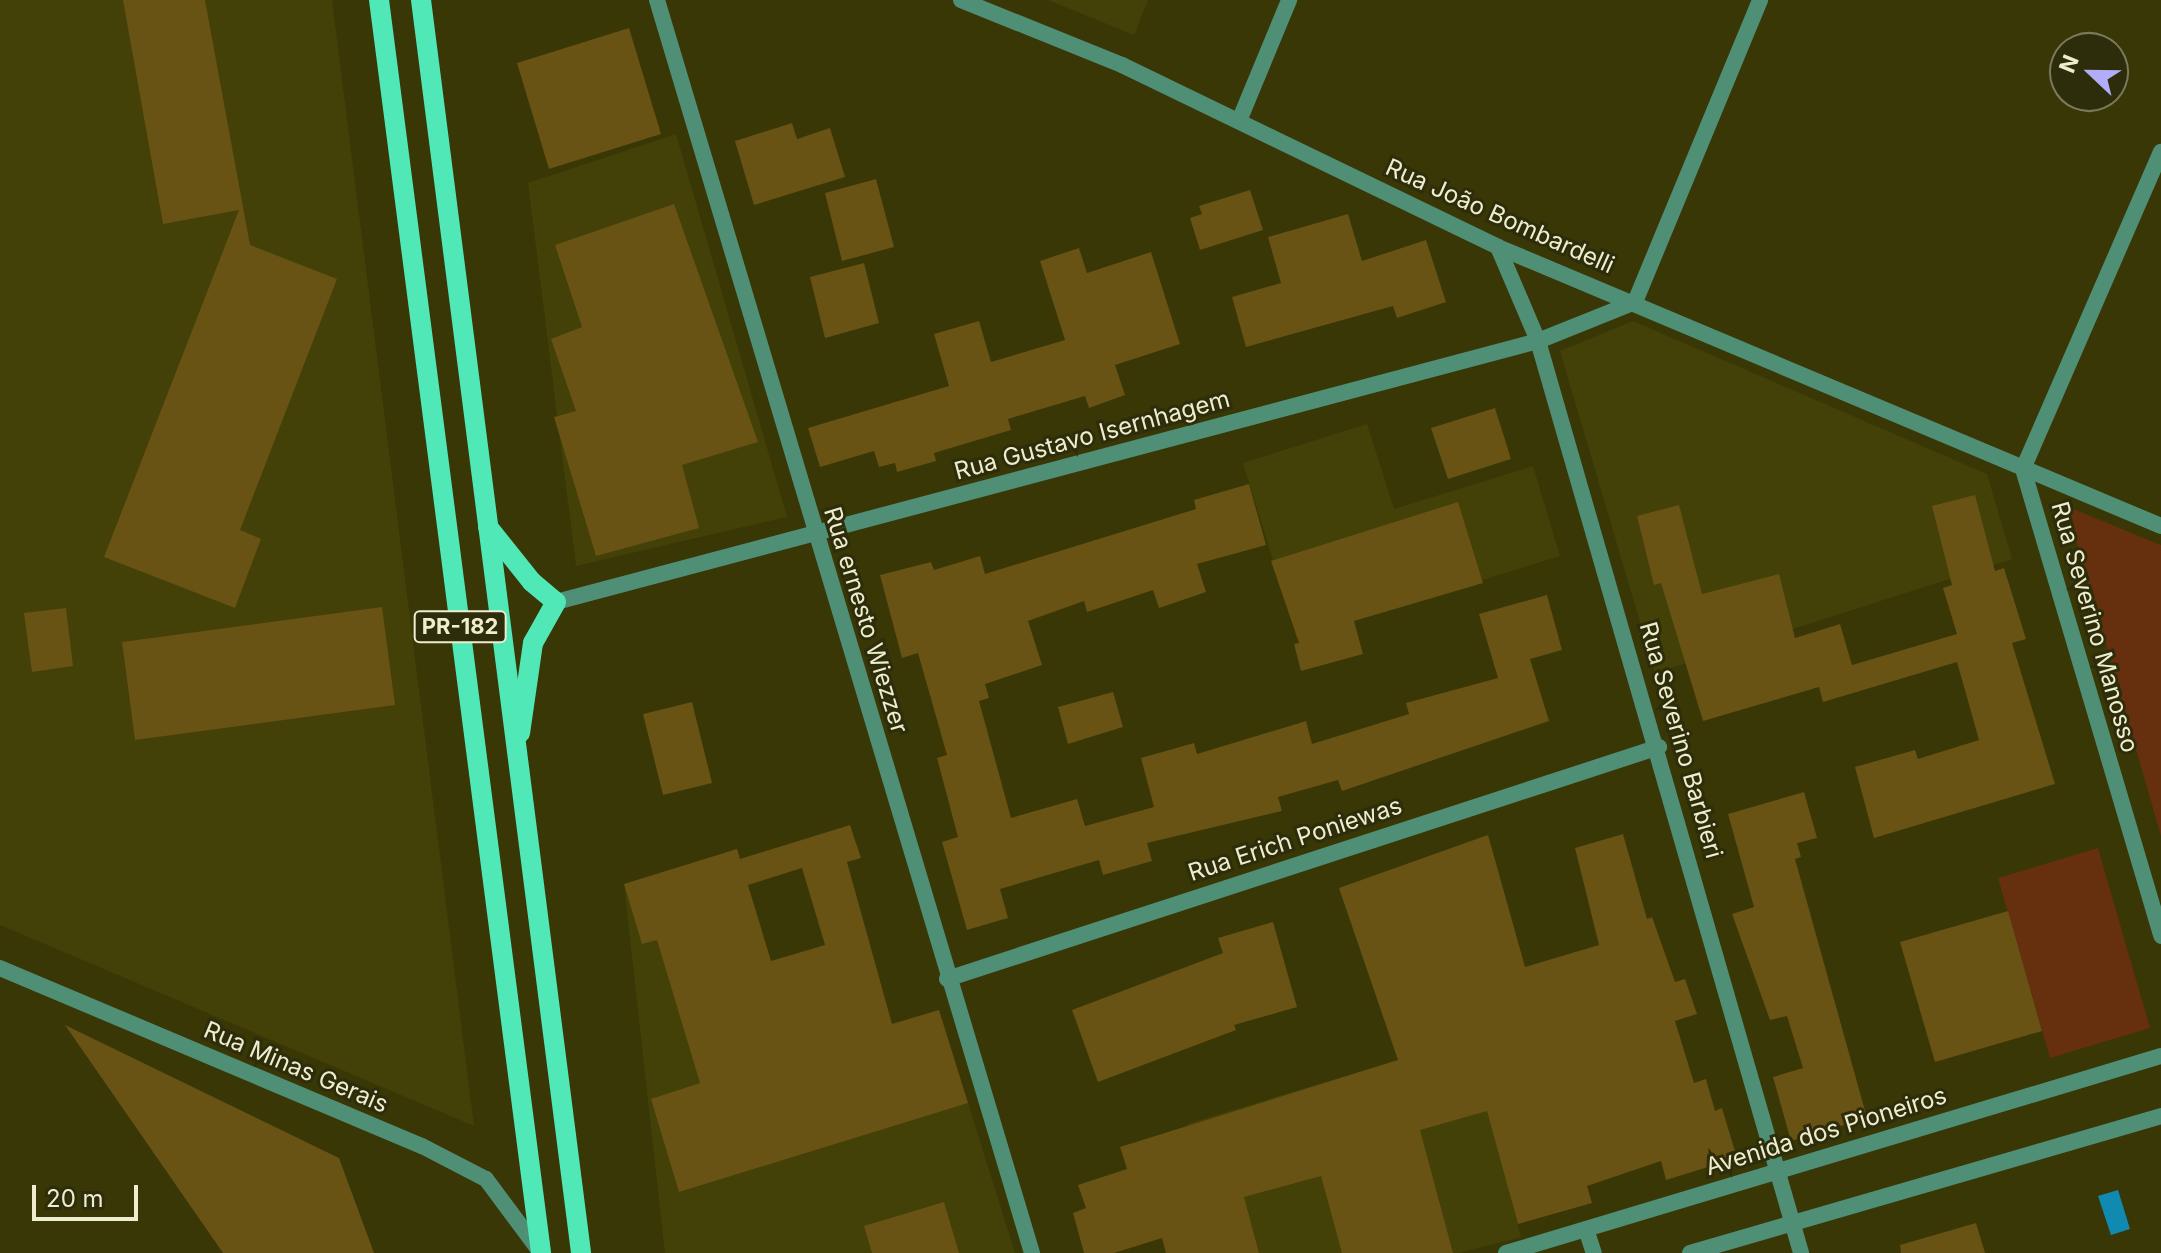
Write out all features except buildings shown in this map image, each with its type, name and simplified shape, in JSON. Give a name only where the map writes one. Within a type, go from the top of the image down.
[{"type":"main road","name":"PR-182","points":[[379,0],[541,1253]]},
{"type":"main road","name":"PR-182","points":[[421,0],[581,1253]]},
{"type":"main road","points":[[487,526],[532,582],[556,602],[533,643],[516,760]]},
{"type":"street","name":"Rua ernesto Wiezzer","points":[[657,0],[947,979],[1032,1253]]},
{"type":"street","name":"Rua João Bombardelli","points":[[961,0],[1122,65],[1498,247],[1635,302],[2161,526]]},
{"type":"street","points":[[1239,121],[1289,0]]},
{"type":"street","points":[[1635,302],[1760,0]]},
{"type":"street","points":[[2023,469],[2161,152]]},
{"type":"street","name":"Rua Severino Barbieri","points":[[1498,247],[1538,341],[1659,747],[1801,1253]]},
{"type":"street","name":"Rua Gustavo Isernhagem","points":[[556,602],[1538,341],[1635,302]]},
{"type":"street","name":"Rua Severino Manosso","points":[[2023,469],[2161,936]]},
{"type":"street","name":"Rua Erich Poniewas","points":[[947,979],[1659,747]]},
{"type":"street","name":"Rua Minas Gerais","points":[[0,968],[422,1146],[486,1179],[541,1253]]},
{"type":"street","name":"Avenida dos Pioneiros","points":[[1506,1253],[2161,1056]]},
{"type":"street","points":[[1690,1253],[2161,1116]]},
{"type":"street","points":[[1586,1229],[1594,1253]]},
{"type":"shaded area","points":[[0,0],[332,0],[474,1126],[0,925]]},
{"type":"shaded area","points":[[1048,0],[1148,0],[1134,35]]},
{"type":"shaded area","points":[[676,134],[787,517],[576,566],[528,183]]},
{"type":"shaded area","points":[[1633,321],[1987,474],[2012,559],[1655,673],[1560,351]]},
{"type":"shaded area","points":[[1367,424],[1394,509],[1533,466],[1560,556],[1297,638],[1243,463]]},
{"type":"shaded area","points":[[2066,506],[2161,545],[2161,836]]},
{"type":"shaded area","points":[[1488,835],[1540,1021],[1472,1049],[1521,1237],[1459,1253],[1221,1253],[1187,1124],[1398,1060],[1339,888]]},
{"type":"shaded area","points":[[2098,848],[2150,1028],[2050,1058],[1998,878]]},
{"type":"shaded area","points":[[737,849],[796,1053],[939,1010],[1015,1253],[665,1253],[624,884]]},
{"type":"water","points":[[2118,1190],[2130,1229],[2111,1235],[2098,1196]]}]
